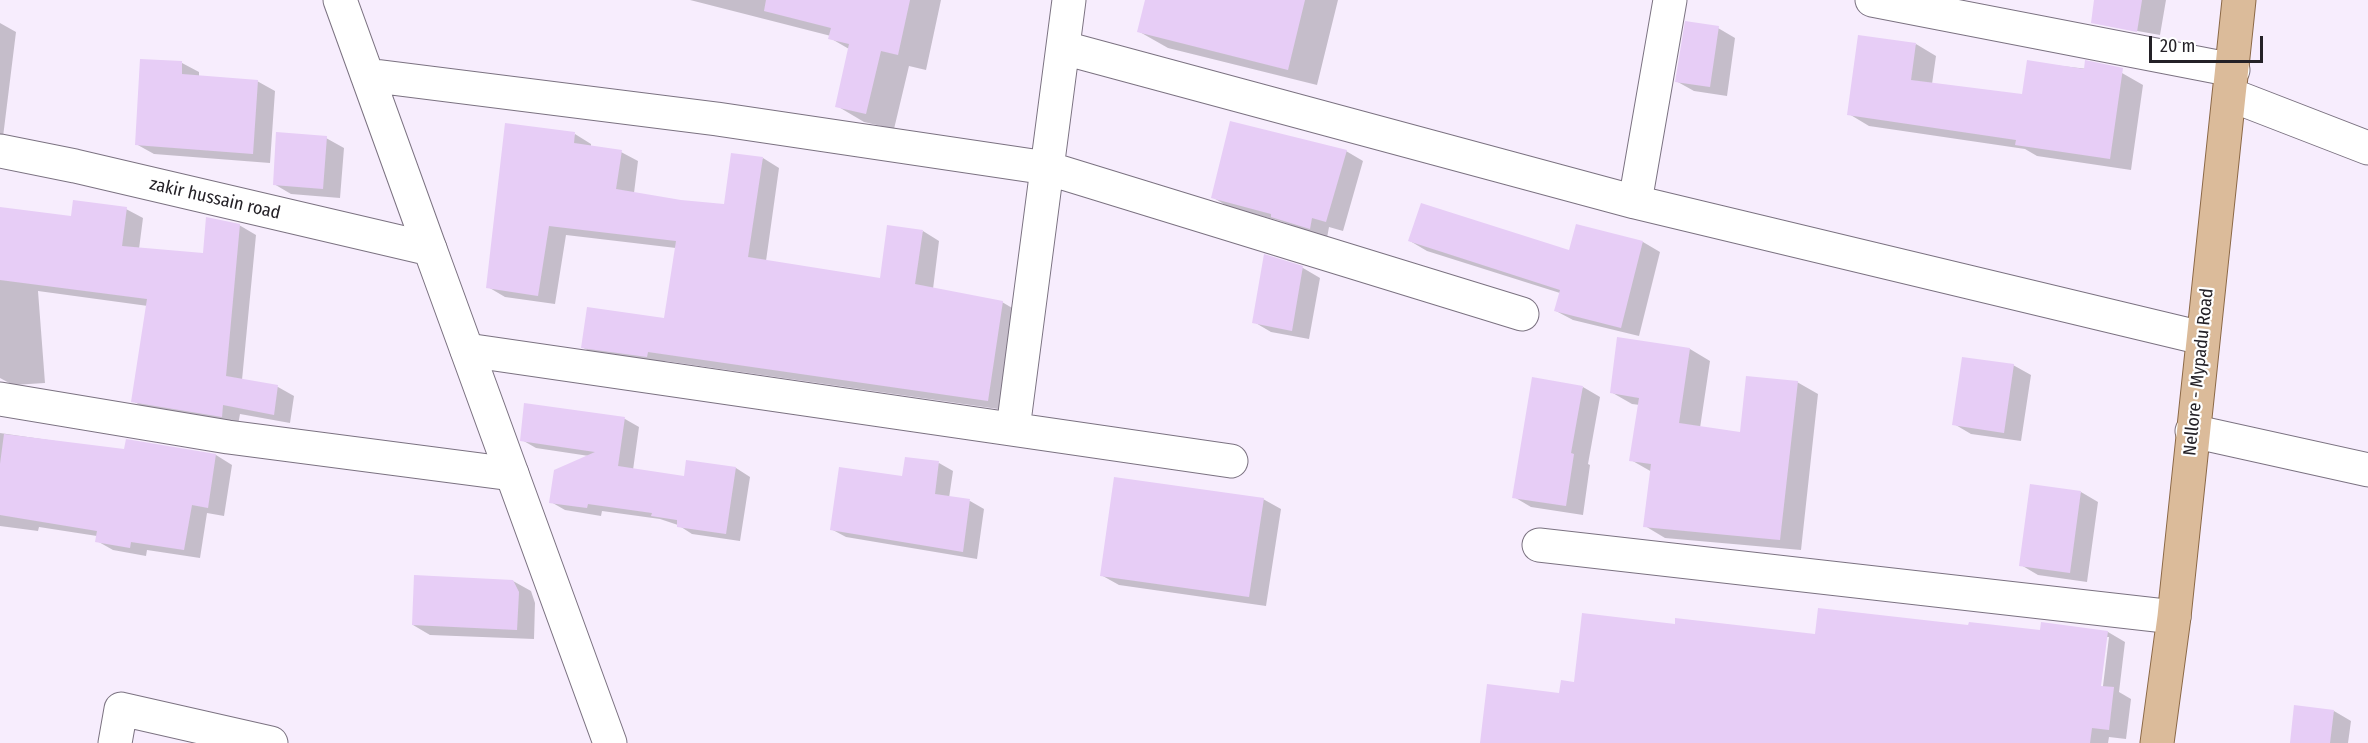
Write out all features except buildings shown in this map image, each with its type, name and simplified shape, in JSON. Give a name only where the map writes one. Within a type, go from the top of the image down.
[{"type":"main road","name":"Nellore - Mypadu Road","points":[[2157,743],[2174,617],[2239,0]]},
{"type":"street","points":[[340,0],[610,743]]},
{"type":"street","points":[[1013,429],[1069,0]]},
{"type":"street","points":[[1635,202],[1670,0]]},
{"type":"street","points":[[1872,0],[2232,82],[2368,148]]},
{"type":"street","points":[[1064,48],[1635,202],[2202,338]]},
{"type":"street","points":[[367,75],[717,119],[1047,168],[1522,314]]},
{"type":"street","name":"zakir hussain road","points":[[0,151],[75,166],[430,249]]},
{"type":"street","points":[[467,350],[1231,460]]},
{"type":"street","points":[[0,399],[228,437],[512,474]]},
{"type":"street","points":[[2192,431],[2368,470]]},
{"type":"street","points":[[1539,545],[2174,617]]},
{"type":"street","points":[[115,743],[121,709],[272,743]]}]
